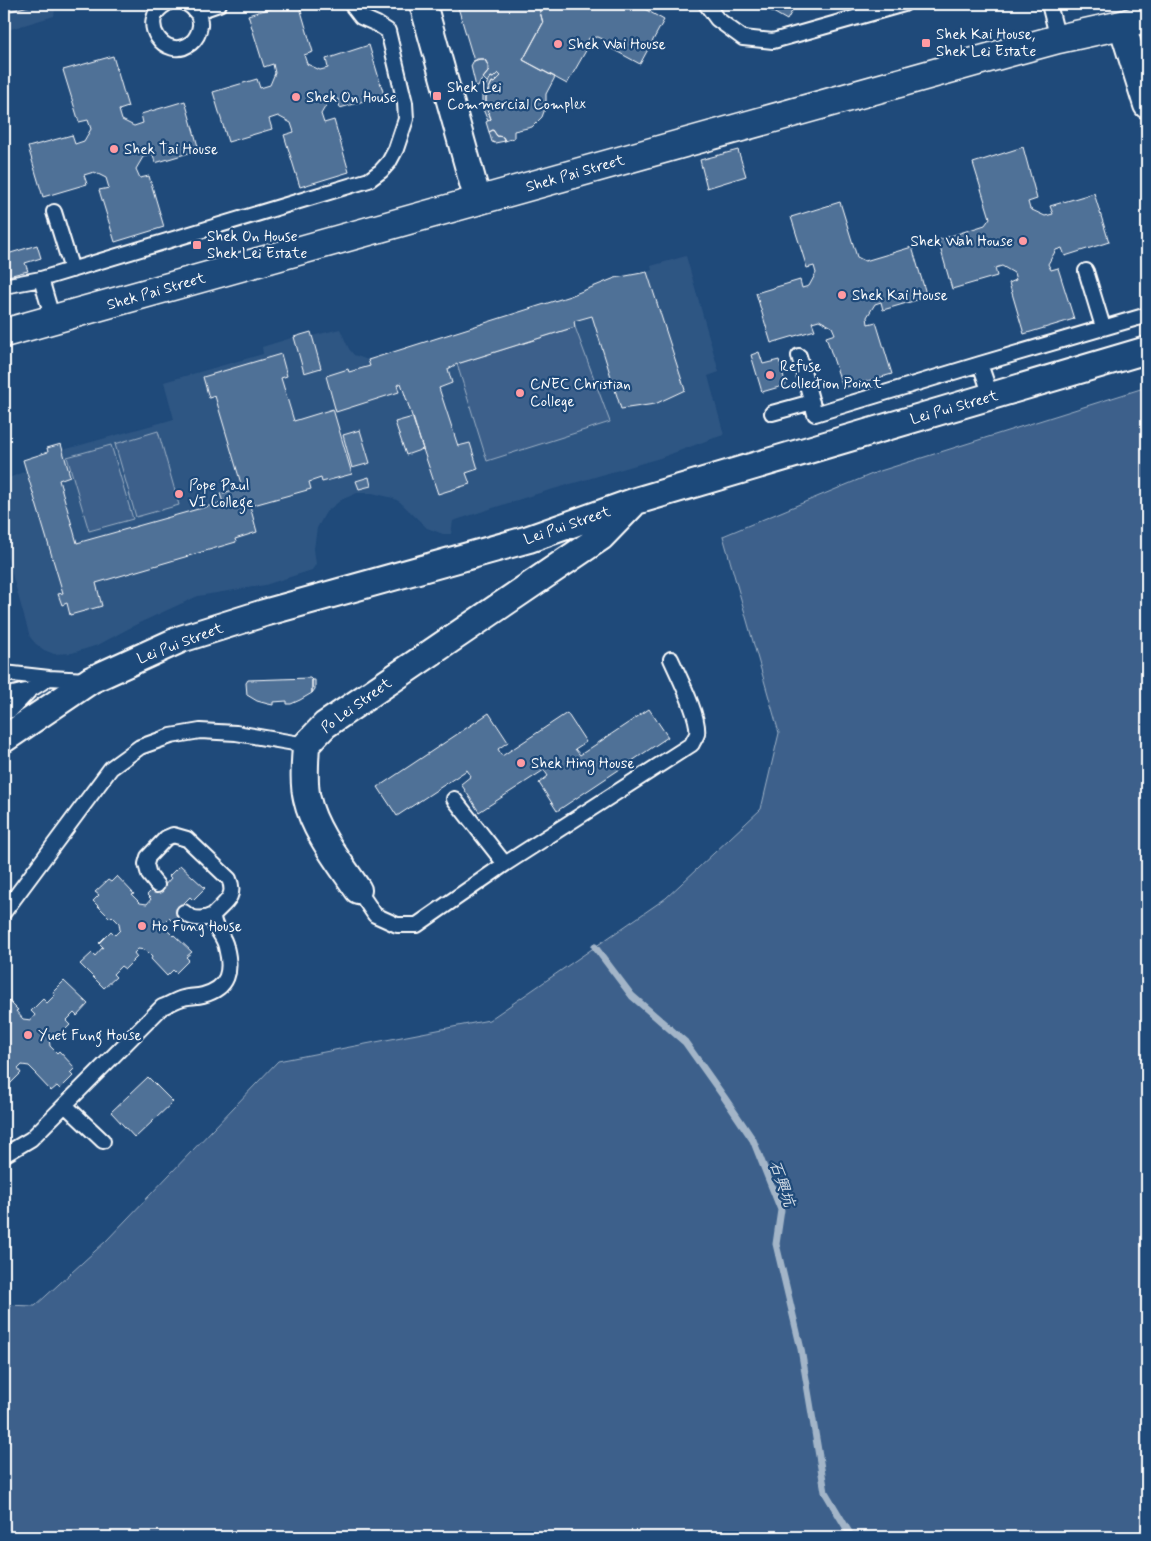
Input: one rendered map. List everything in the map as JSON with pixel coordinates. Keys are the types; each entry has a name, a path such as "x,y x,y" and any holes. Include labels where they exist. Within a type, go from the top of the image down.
{"street":[{"path":"423,4 478,201"},
{"path":"1135,21 1147,105"},
{"name":"Shek Pai Street","path":"4,333 1058,39 1135,21"},
{"name":"Lei Pui Street","path":"7,728 91,680 190,636 264,613 529,539 636,501 1147,350"},
{"name":"Po Lei Street","path":"358,890 317,828 307,800 305,776 306,745 325,725 600,537 636,501"},
{"path":"529,539 539,578"}],"lane":[{"path":"166,4 158,11 154,18 153,26 159,40 173,48 188,45 198,34 200,19 192,8 218,4"},
{"path":"4,286 41,279 72,270 369,180 381,171 389,162 401,135 406,119 405,103 388,31 361,17 351,4"},
{"path":"706,4 716,19 743,38 773,41 904,4"},
{"path":"1049,4 1058,39"},
{"path":"54,212 72,270"},
{"path":"1086,271 1103,327"},
{"path":"41,279 53,320"},
{"path":"798,356 815,414 1144,316"},
{"path":"980,364 991,396"},
{"path":"772,413 812,402"},
{"path":"358,890 376,915 397,925 417,925 504,864 692,744 697,734 696,724 690,703 671,659"},
{"path":"4,673 91,680"},
{"path":"7,728 11,710 30,690 49,678"},
{"path":"4,696 30,690"},
{"path":"4,912 111,768 140,747 171,736 200,731 236,733 306,745"},
{"path":"454,799 504,864"},
{"path":"156,885 149,875 146,864 148,857 166,838 174,835 187,839 229,879 232,886 229,899 213,915 203,919 196,919 184,912"},
{"path":"4,1155 31,1139 162,1007 181,998 203,995 218,990 226,981 229,970 228,956 224,940 213,924 213,915"},
{"path":"65,1105 103,1141"}],"shaded area":[{"path":"4,4 56,4 54,16 4,31"},
{"path":"686,256 719,372 708,376 724,435 660,458 533,495 453,521 451,534 443,534 427,528 400,502 393,498 372,493 357,493 341,500 326,512 317,528 314,549 316,564 312,570 265,585 198,596 139,623 98,645 72,653 54,654 44,650 30,637 4,546 4,480 26,471 23,460 48,452 47,448 61,444 63,450 174,419 164,382 263,354 262,347 311,332 312,336 340,329 349,349 354,355 368,360 570,296 615,278 647,272 652,270 651,266"},
{"path":"575,327 610,422 487,461 457,364"},
{"path":"1147,387 1147,1537 4,1537 4,1305 35,1306 106,1241 278,1061 489,1020 666,898 761,809 779,733 723,536 877,472"},
{"path":"158,431 179,505 136,517 115,444"},
{"path":"111,445 133,519 89,531 67,457"}],"building":[{"path":"4,4 35,4 4,13"},
{"name":"Shek On House","path":"285,4 299,4 313,52 304,55 307,64 320,70 328,68 326,59 369,45 384,95 340,108 338,99 328,102 321,114 324,123 334,120 349,172 300,187 284,135 294,132 291,123 278,116 269,119 272,129 228,142 213,92 257,79 260,88 270,85 275,73 273,64 264,67 248,15"},
{"path":"457,4 531,4 539,8 543,23 523,60 555,77 546,94 546,106 542,117 532,127 514,131 514,138 505,141 503,137 497,136 493,130 489,132 486,122 491,119 486,106 486,95 492,82 494,83 501,76 498,73 487,82 483,78 488,72 488,65 484,59 474,61"},
{"name":"Shek Wai House","path":"531,4 636,4 664,20 640,64 603,44 605,40 598,37 589,38 585,45 588,47 567,84 523,60 543,23 539,8"},
{"path":"759,4 796,4 787,20"},
{"name":"Shek Tai House","path":"113,56 128,107 119,110 122,120 134,126 143,123 141,114 185,101 199,150 155,163 153,154 143,157 136,169 140,178 149,176 164,227 115,242 99,190 109,188 106,178 94,172 84,175 87,184 43,197 28,147 72,135 75,144 84,141 91,129 88,120 79,122 63,70"},
{"path":"477,59 484,59 489,68 478,87 476,87 471,66"},
{"path":"498,73 501,76 494,83 492,82 486,95 486,106 491,119 488,121 482,107 482,92 491,77 493,78"},
{"path":"493,130 497,136 503,137 505,141 492,142 489,132"},
{"name":"Shek Wah House","path":"1023,147 1037,199 1028,202 1030,209 1045,216 1053,214 1050,206 1094,193 1109,242 1065,256 1062,248 1056,250 1048,264 1051,270 1058,268 1074,319 1024,334 1009,283 1016,280 1014,273 1002,266 995,268 997,276 952,289 938,240 985,225 990,218 973,163"},
{"path":"738,150 746,176 707,188 700,160"},
{"name":"Shek Kai House","path":"840,202 857,257 865,261 912,247 927,297 883,310 881,302 875,304 867,317 868,324 876,322 892,374 843,388 826,337 835,334 832,327 819,320 812,322 815,330 771,343 756,293 800,280 802,288 809,286 816,273 814,266 807,268 791,217"},
{"path":"37,245 41,258 25,263 28,271 4,277 4,255"},
{"path":"647,272 685,390 655,404 621,409 592,316 574,321 575,327 457,364 448,369 452,383 439,388 458,446 470,443 478,469 466,473 470,484 438,494 401,383 397,385 399,392 336,412 326,376 348,369 349,372 370,366 368,360 570,296 615,278"},
{"path":"311,332 321,368 304,373 294,337"},
{"name":"Refuse Collection Point","path":"759,352 763,364 779,360 786,385 762,392 751,355"},
{"path":"281,354 287,376 281,378 294,421 333,409 352,474 322,482 321,478 309,482 311,489 250,506 257,532 235,539 236,542 96,583 102,606 70,615 67,603 62,605 58,594 63,593 23,460 48,452 47,448 61,444 70,476 59,480 77,543 223,502 220,494 242,487 215,396 209,398 203,377"},
{"path":"413,417 423,449 406,455 395,422"},
{"path":"360,430 370,463 352,468 343,435"},
{"path":"369,477 371,486 359,489 356,481"},
{"path":"310,678 312,680 312,693 291,704 287,704 287,701 273,702 273,705 268,704 257,701 247,695 246,683 248,680"},
{"path":"312,680 315,680 315,689 312,693"},
{"name":"Shek Hing House","path":"649,709 668,737 557,811 539,783 548,776 544,770 479,812 461,784 471,776 467,770 397,816 378,787 489,713 508,742 498,749 502,756 567,713 586,742 575,749 580,755"},
{"name":"Ho Fung House","path":"180,865 205,888 193,900 190,897 182,905 186,909 173,922 169,918 165,922 165,928 192,952 186,957 189,960 176,973 173,970 167,976 145,950 138,949 134,953 137,957 125,969 121,966 113,974 116,977 104,988 80,964 92,953 95,956 103,947 99,943 111,931 115,935 120,930 119,923 112,916 110,918 93,901 99,895 95,892 108,880 111,882 117,876 140,903 147,904 151,899 147,895 159,883 163,887 171,878 169,876"},
{"name":"Yuet Fung House","path":"64,981 88,1004 77,1016 74,1013 66,1021 70,1025 58,1037 53,1033 49,1038 50,1046 57,1053 59,1051 75,1068 70,1073 73,1076 60,1089 57,1086 51,1091 29,1066 22,1065 18,1069 21,1073 9,1085 5,1081 4,1083 4,996 18,1010 16,1011 23,1019 31,1020 35,1015 31,1011 43,999 47,1003 55,995 53,992"},
{"path":"148,1077 173,1102 135,1138 111,1112"}],"waterway":[{"name":"石興坑","path":"595,947 632,996 685,1042 753,1140 781,1210 776,1244 801,1349 825,1492 850,1534"}],"place":[{"name":"Shek Kai House, Shek Lei Estate","path":"926,43"},
{"name":"Shek Wai House","path":"558,44"},
{"name":"Shek Lei Commercial Complex","path":"437,96"},
{"name":"Shek On House","path":"296,97"},
{"name":"Shek Tai House","path":"114,149"},
{"name":"Shek Wah House","path":"1023,241"},
{"name":"Shek On House Shek Lei Estate","path":"197,245"},
{"name":"Shek Kai House","path":"842,295"},
{"name":"Refuse Collection Point","path":"770,375"},
{"name":"CNEC Christian College","path":"520,393"},
{"name":"Pope Paul VI College","path":"179,494"},
{"name":"Shek Hing House","path":"521,763"},
{"name":"Ho Fung House","path":"142,926"},
{"name":"Yuet Fung House","path":"28,1035"}]}
